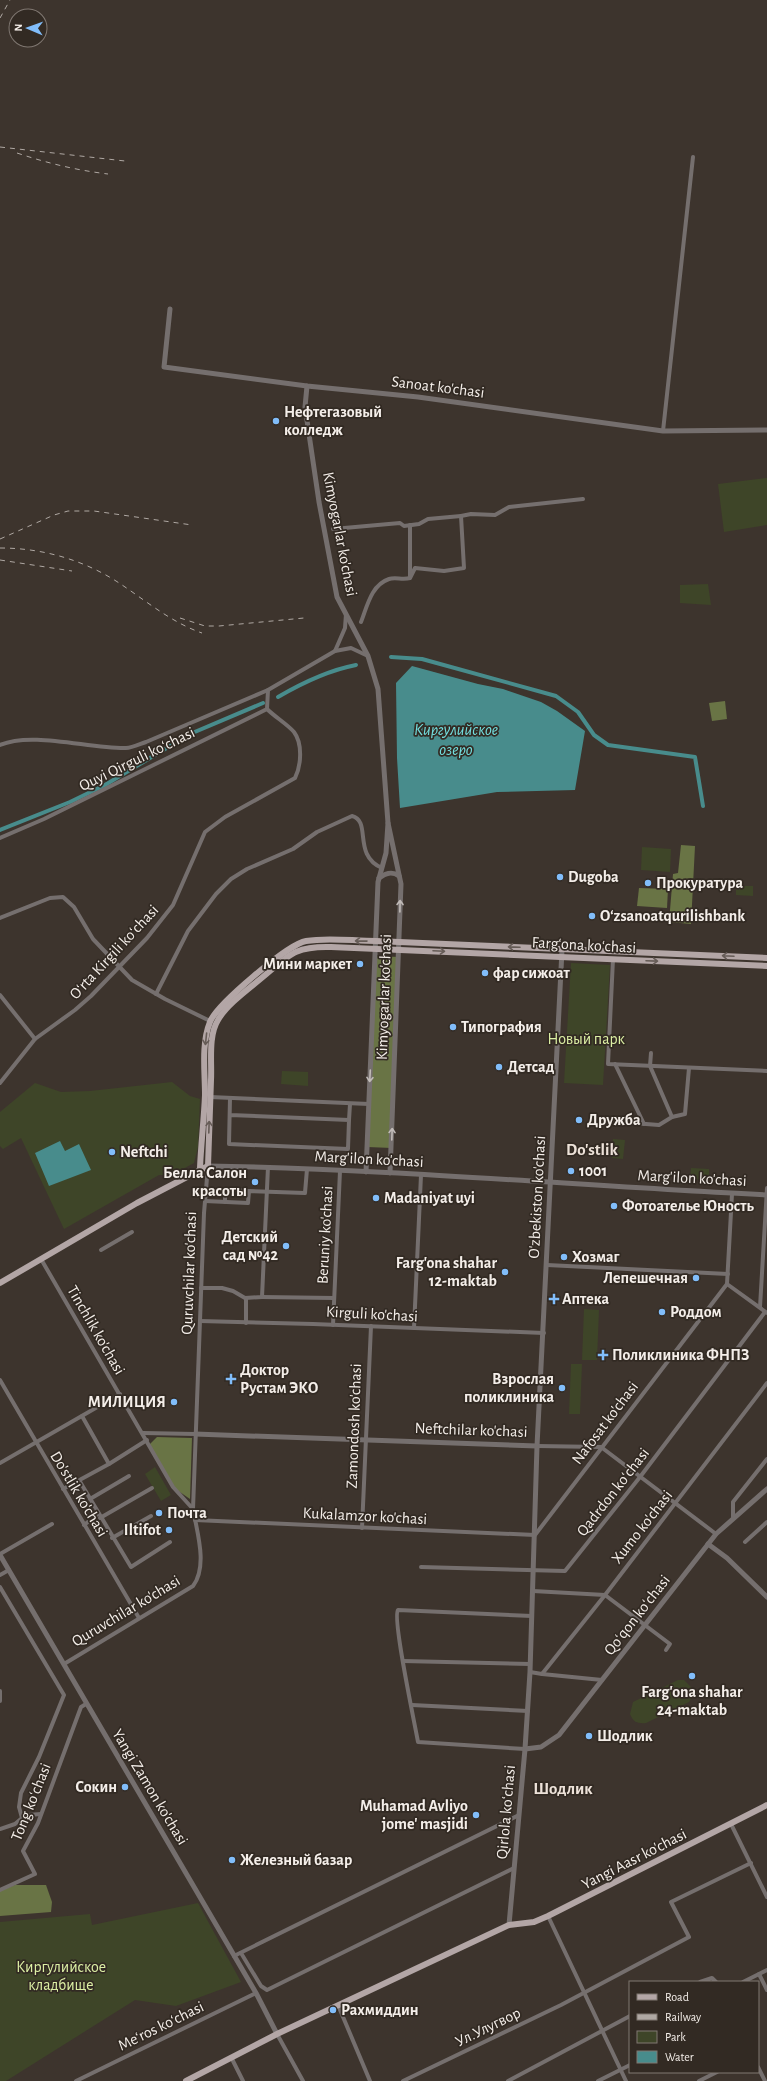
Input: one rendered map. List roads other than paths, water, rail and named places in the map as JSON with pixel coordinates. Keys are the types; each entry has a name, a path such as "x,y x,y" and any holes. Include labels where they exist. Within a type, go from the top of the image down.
{"main road":[{"path":"200,1168 206,1045 210,1021 213,1016 274,959 298,943 321,940 376,941 400,946"},
{"name":"Quruvchilar ko'chasi","path":"208,1166 212,1045 215,1024 218,1018 277,965 302,948 309,946 376,948 400,946"},
{"name":"Fargʻona koʻchasi","path":"400,946 562,950 767,958"},
{"name":"Fargʻona koʻchasi","path":"400,946 562,957 767,966"},
{"name":"Marg'ilon ko'chasi","path":"0,1283 200,1168 208,1166"},
{"name":"Yangi Aasr ko'chasi","path":"509,1925 534,1922 548,1916 767,1805"},
{"path":"186,2081 277,2034 509,1925"}],"street":[{"path":"663,431 693,157"},
{"name":"Sanoat ko'chasi","path":"170,309 164,367 308,386 418,397 663,431 767,430"},
{"name":"Kimyogarlar ko'chasi","path":"308,386 305,407 319,502 337,596 368,656 378,689 388,822 401,884 400,946 390,1173"},
{"path":"333,529 400,523 404,526 419,524 428,519 471,514 495,515 509,507 583,499"},
{"path":"361,622 375,587 389,579 403,580 410,578 415,568 444,571 464,568 461,516"},
{"path":"410,525 410,578"},
{"path":"335,652 345,628 346,614"},
{"path":"0,746 17,741 39,740 127,748 146,742 268,690 335,652 351,648 368,656"},
{"path":"267,709 268,690"},
{"name":"Quyi Qirguli koʻchasi","path":"0,838 44,819 267,709"},
{"name":"Oʻrta Kirgili koʻchasi","path":"0,1083 35,1038 75,1010 147,938 173,905 205,832 225,817 295,778 299,769 299,745 294,733 267,709"},
{"path":"156,994 188,931 216,894 231,879 247,868 294,849 317,832 352,816 358,819 361,825 366,856 373,864 382,868"},
{"name":"Kimyogarlar ko'chasi","path":"366,1172 379,878 386,853 388,822"},
{"path":"379,878 388,873 399,876"},
{"path":"0,918 50,898 63,897 74,907 92,939 132,980 156,994 210,1021"},
{"name":"O'zbekiston ko'chasi","path":"537,1446 544,1334 562,950"},
{"path":"613,959 608,1064 767,1072"},
{"path":"0,995 35,1038"},
{"path":"651,1053 650,1066 672,1117"},
{"path":"615,1064 644,1124"},
{"path":"607,1121 659,1125 672,1117 685,1114 689,1068"},
{"path":"210,1097 369,1104"},
{"path":"230,1098 229,1144 348,1149 350,1104"},
{"path":"230,1115 349,1120"},
{"name":"Marg'ilon ko'chasi","path":"208,1166 268,1167 390,1173 767,1195"},
{"name":"Quruvchilar ko'chasi","path":"64,1664 193,1586 196,1581 200,1561 193,1509 195,1434 205,1201 208,1166"},
{"path":"262,1297 268,1167"},
{"path":"225,1202 225,1190 305,1193 307,1169"},
{"name":"Beruniy ko'chasi","path":"333,1325 340,1171"},
{"path":"414,1328 421,1175"},
{"path":"760,1307 767,1188"},
{"path":"205,1201 248,1203 249,1191"},
{"path":"732,1194 728,1284 766,1312"},
{"path":"101,1250 132,1232"},
{"name":"Tinchlik ko'chasi","path":"41,1259 173,1487 193,1509"},
{"path":"547,1265 728,1274"},
{"name":"Nafosat ko'chasi","path":"535,1535 601,1447 728,1284"},
{"path":"201,1288 222,1288 246,1298 334,1298"},
{"path":"246,1298 246,1323"},
{"name":"Qadrdon koʻchasi","path":"421,1568 565,1571 640,1477 766,1312"},
{"name":"Kirguli ko'chasi","path":"200,1321 371,1326 544,1334"},
{"name":"Zamondosh ko'chasi","path":"362,1528 371,1326"},
{"name":"Do'stlik ko'chasi","path":"0,1380 35,1443 139,1618"},
{"name":"Xumo ko'chasi","path":"542,1674 605,1595 767,1383"},
{"path":"0,1463 120,1394"},
{"path":"82,1416 109,1464"},
{"path":"143,1433 195,1434"},
{"name":"Neftchilar ko'chasi","path":"195,1434 601,1447"},
{"path":"62,1489 109,1464 147,1440"},
{"name":"Qirlola koʻchasi","path":"509,1925 528,1711 537,1446"},
{"path":"601,1447 716,1534"},
{"path":"733,1518 733,1502 767,1458"},
{"path":"90,1499 129,1476"},
{"path":"79,1480 112,1538 131,1567 170,1542"},
{"path":"84,1525 152,1488"},
{"name":"Qoʻqon koʻchasi","path":"525,1749 541,1747 559,1735 716,1534 766,1490"},
{"path":"112,1538 151,1516"},
{"name":"Kukalamzor ko'chasi","path":"195,1520 535,1535"},
{"path":"745,1542 767,1522"},
{"path":"0,1555 52,1524"},
{"path":"708,1544 727,1558 767,1597"},
{"name":"Yangi Zamon ko'chasi","path":"0,1555 86,1704 202,1899 256,1993 277,2034"},
{"path":"0,1575 8,1570"},
{"path":"0,1587 64,1694 39,1757 21,1792 19,1807 22,1818"},
{"path":"533,1591 605,1595 670,1644 666,1650"},
{"path":"525,1749 418,1742 398,1636 396,1614 398,1610 532,1616"},
{"path":"403,1661 530,1664"},
{"path":"530,1672 603,1680"},
{"path":"0,1691 0,1701"},
{"name":"Tong koʻchasi","path":"0,1890 35,1874 24,1851 41,1814 81,1707 86,1704"},
{"path":"412,1705 528,1711"},
{"path":"0,1829 16,1824 28,1815 41,1814"},
{"path":"234,1956 519,1815"},
{"path":"731,1824 767,1897"},
{"name":"Ул.Улугвор","path":"403,2081 583,1992 689,1937 671,1902 751,1863"},
{"path":"241,1953 261,1986 267,1990 514,1868"},
{"path":"548,1916 626,2081"},
{"path":"745,1981 767,1970"},
{"path":"760,1974 767,1990"},
{"path":"703,1981 712,1978 715,1981"},
{"name":"Meʻros koʻchasi","path":"76,2081 256,1993"},
{"path":"338,2006 370,2081"},
{"path":"508,2081 564,2053 602,2030 629,2016"},
{"path":"277,2034 303,2081"},
{"path":"231,2057 243,2081"},
{"path":"598,2081 629,2065"},
{"path":"759,2069 765,2081"},
{"path":"699,2081 715,2073"}],"water":[{"name":"Киргулийское озеро","path":"412,666 478,684 503,689 541,702 557,711 585,731 575,790 497,792 400,808 397,758 396,683"},
{"path":"60,1141 65,1151 79,1144 91,1170 49,1186 35,1153"}],"waterway":[{"path":"391,657 422,659 556,696 578,712 594,735 608,745 695,757 703,806"},
{"path":"278,697 316,678 336,670 356,665"},
{"path":"0,830 70,802 105,785 190,734 263,703"}],"railway":[{"path":"0,18 10,0"},
{"path":"0,147 125,161"},
{"path":"17,153 61,166 108,174"},
{"path":"0,539 54,515 68,511 94,511 192,525"},
{"path":"0,548 30,550 60,556 75,561 103,573 179,623 202,633"},
{"path":"0,560 72,571"},
{"path":"180,618 205,626 304,618"}],"place":[{"name":"Нефтегазовый колледж","path":"276,421"},
{"name":"Dugoba","path":"560,877"},
{"name":"Прокуратура","path":"648,883"},
{"name":"Oʻzsanoatqurilishbank","path":"592,916"},
{"name":"Мини маркет","path":"360,964"},
{"name":"фар сижоат","path":"485,973"},
{"name":"Типография","path":"453,1027"},
{"name":"Детсад","path":"499,1067"},
{"name":"Дружба","path":"579,1120"},
{"name":"Neftchi","path":"112,1152"},
{"name":"1001","path":"571,1171"},
{"name":"Белла Салон красоты","path":"255,1182"},
{"name":"Madaniyat uyi","path":"376,1198"},
{"name":"Фотоателье Юность","path":"614,1206"},
{"name":"Детский сад №42","path":"286,1246"},
{"name":"Хозмаг","path":"564,1257"},
{"name":"Farg'ona shahar 12-maktab","path":"505,1272"},
{"name":"Лепешечная","path":"696,1278"},
{"name":"Аптека","path":"554,1299"},
{"name":"Роддом","path":"662,1312"},
{"name":"Поликлиника ФНПЗ","path":"603,1355"},
{"name":"Доктор Рустам ЭКО","path":"231,1379"},
{"name":"Взрослая поликлиника","path":"562,1388"},
{"name":"МИЛИЦИЯ","path":"174,1402"},
{"name":"Почта","path":"159,1513"},
{"name":"Iltifot","path":"169,1530"},
{"name":"Farg'ona shahar 24-maktab","path":"692,1676"},
{"name":"Шодлик","path":"589,1736"},
{"name":"Сокин","path":"125,1787"},
{"name":"Muhamad Avliyo jome' masjidi","path":"476,1815"},
{"name":"Железный базар","path":"232,1860"},
{"name":"Рахмиддин","path":"333,2010"}],"district":[{"name":"Do'stlik","path":"592,1149"},
{"name":"Шодлик","path":"563,1788"}],"park label":[{"name":"Новый парк","path":"586,1039"},
{"name":"Киргулийское кладбище","path":"61,1976"}]}
